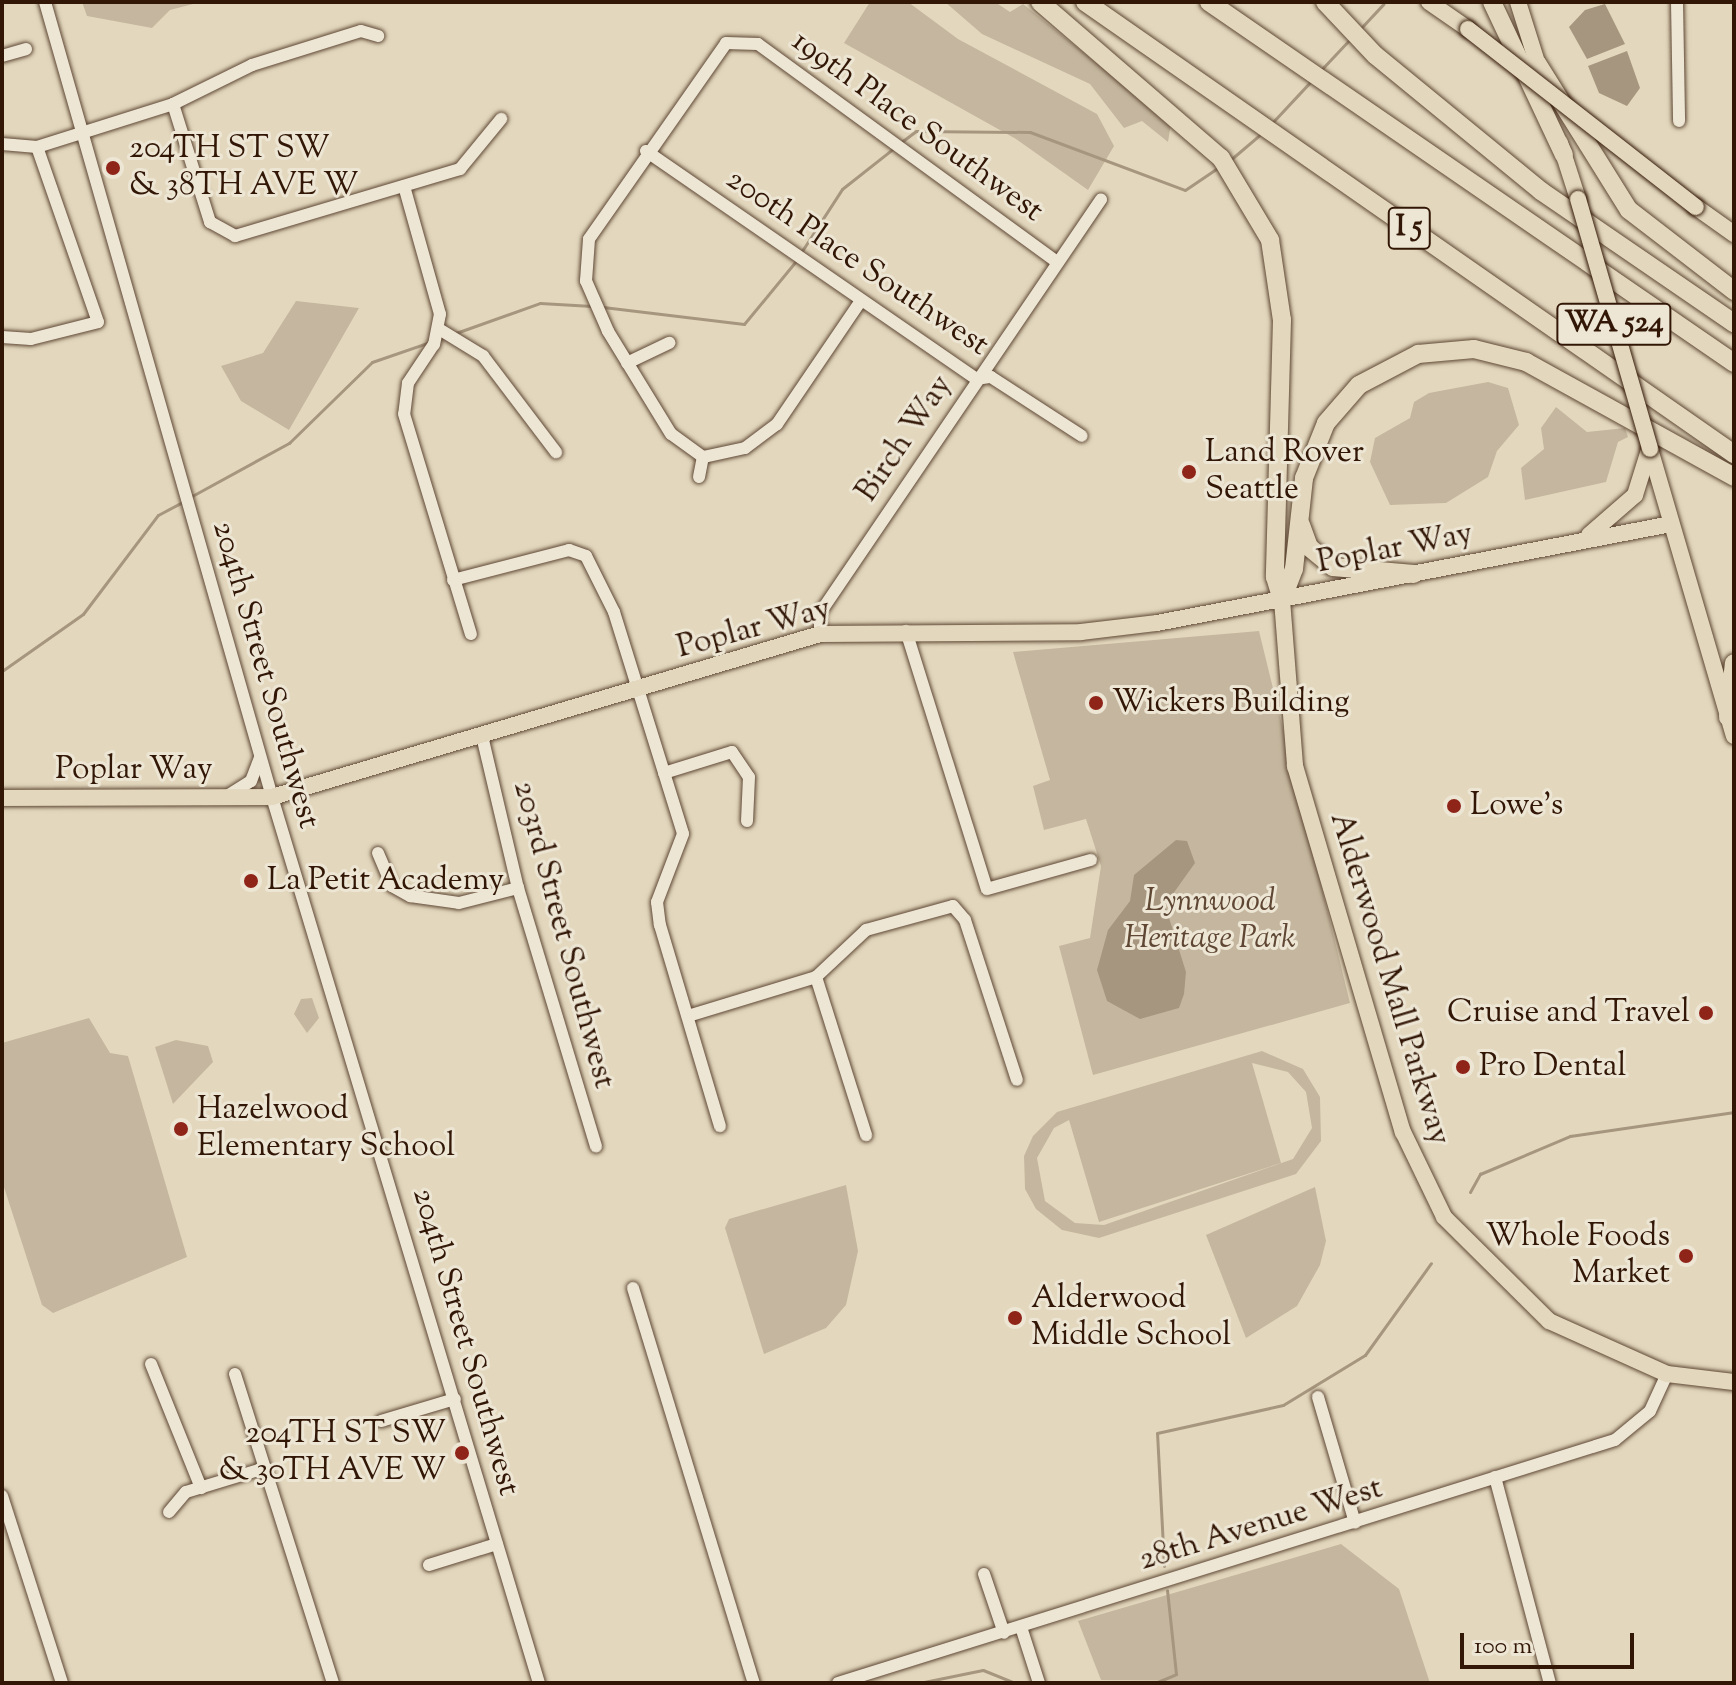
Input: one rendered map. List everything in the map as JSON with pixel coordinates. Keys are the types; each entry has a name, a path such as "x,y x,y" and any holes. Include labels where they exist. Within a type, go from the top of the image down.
{"highway":[{"path":"1040,2 1221,158 1270,240 1282,320 1275,577 1282,600"},
{"name":"I 5","path":"1085,2 1734,454"},
{"name":"I 5","path":"1209,2 1734,363"},
{"path":"1325,2 1375,55 1541,191 1734,323"},
{"path":"1492,2 1564,155"},
{"path":"1537,63 1629,210 1734,291"},
{"path":"1282,600 1314,448 1341,403 1398,361 1457,348 1526,362 1734,477"},
{"path":"1300,518 1309,547 1333,567 1414,574"},
{"path":"1728,717 1734,663"}],"main road":[{"path":"1429,2 1734,234"},
{"name":"WA 524","path":"1518,2 1734,736"},
{"path":"1574,542 1618,517 1635,495 1650,449"},
{"name":"Poplar Way","path":"2,798 272,797 820,634 1081,632 1282,600 1671,524"},
{"name":"Alderwood Mall Parkway","path":"1282,600 1295,766 1381,1065 1420,1173 1444,1217 1521,1299 1592,1345 1667,1374 1734,1382"}],"street":[{"name":"204th Street Southwest","path":"45,2 272,797 539,1683"},
{"path":"1677,2 1679,121"},
{"path":"2,144 37,147 81,129 173,104 252,65 361,31 378,36"},
{"name":"199th Place Southwest","path":"646,151 698,76 726,43 744,39 1056,261"},
{"path":"2,56 26,49"},
{"path":"173,104 205,210 223,235 404,186 470,164 501,119"},
{"path":"2,337 31,339 98,322 37,147"},
{"path":"646,151 600,217 585,265 592,300 627,363 671,434 703,457 745,448 777,424 860,302"},
{"name":"200th Place Southwest","path":"646,151 860,302 976,379 991,377 1082,436"},
{"path":"404,186 437,295 439,329 408,383 404,414 471,634"},
{"name":"Birch Way","path":"820,634 820,613 1056,261 1101,200"},
{"path":"439,329 483,356 556,452"},
{"path":"627,363 669,343"},
{"path":"699,477 703,457"},
{"path":"453,580 550,550 586,556 639,689 683,834 657,902 720,1126"},
{"path":"906,631 987,889 1091,860"},
{"name":"203rd Street Southwest","path":"482,736 518,888 596,1147"},
{"path":"664,773 732,752 749,777 747,821"},
{"path":"224,798 251,781 260,755"},
{"path":"378,853 392,886 410,896 459,903 518,888"},
{"path":"688,1016 816,977 866,930 953,906 965,920 1017,1080"},
{"path":"816,977 866,1135"},
{"path":"633,1288 754,1683"},
{"path":"151,1364 171,1398 201,1488"},
{"path":"235,1374 333,1683"},
{"name":"28th Avenue West","path":"838,1683 1615,1440 1650,1411 1667,1374"},
{"path":"1318,1397 1355,1523"},
{"path":"381,1421 455,1399"},
{"path":"169,1512 186,1492 265,1468"},
{"path":"1495,1477 1550,1683"},
{"path":"2,1496 62,1683"},
{"path":"429,1565 497,1544"},
{"path":"984,1574 1004,1633"},
{"path":"1021,1627 1039,1683"}],"green space":[{"path":"82,2 201,2 170,10 152,28 87,16"},
{"path":"870,2 908,2 958,39 1097,114 1114,146 1088,190 1016,139 844,43"},
{"path":"945,2 995,2 1010,12 1023,4 1171,123 1168,142 1142,121 1124,128 1090,84 982,34"},
{"path":"296,301 359,308 289,430 241,401 221,366 263,353"},
{"path":"1488,382 1508,388 1519,425 1497,451 1488,477 1446,503 1390,505 1370,462 1375,438 1410,418 1414,402 1429,393"},
{"path":"1556,407 1587,432 1625,428 1628,437 1618,442 1606,482 1525,500 1521,468 1544,449 1541,428"},
{"name":"Lynnwood Heritage Park","path":"1259,631 1350,1003 1093,1075 1059,946 1090,938 1101,866 1086,819 1044,830 1033,786 1050,780 1013,652"},
{"path":"312,998 319,1018 307,1033 294,1014 301,999"},
{"path":"89,1018 110,1053 128,1056 187,1257 53,1313 42,1305 2,1181 2,1043"},
{"path":"176,1040 208,1046 213,1062 173,1104 155,1047"},
{"path":"1262,1051 1303,1069 1320,1097 1321,1141 1296,1174 1099,1238 1062,1230 1036,1209 1025,1189 1024,1156 1033,1136 1057,1112","holes":["1252,1063 1288,1072 1306,1092 1312,1128 1293,1159 1104,1225 1075,1223 1045,1201 1037,1158 1054,1128 1069,1120 1099,1222 1281,1163"]},
{"path":"846,1185 858,1251 846,1305 826,1328 764,1354 725,1228 729,1219"},
{"path":"1315,1187 1326,1241 1320,1265 1297,1306 1246,1338 1206,1235"},
{"path":"1341,1544 1399,1589 1430,1683 1101,1680 1078,1621"}],"shaded area":[{"path":"1605,4 1625,44 1587,59 1569,27 1585,10"},
{"path":"1627,51 1640,88 1627,106 1599,93 1588,66"},
{"path":"1176,840 1187,841 1195,863 1165,905 1186,972 1184,994 1179,1008 1140,1019 1107,1001 1097,970 1108,930 1130,901 1134,875"}],"waterway":[{"path":"1361,28 1383,4"},
{"path":"1320,71 1350,39"},
{"path":"1271,124 1312,80"},
{"path":"900,143 916,131 1030,132 1185,190 1219,167"},
{"path":"1229,161 1263,132"},
{"path":"800,254 842,189 894,148"},
{"path":"603,307 744,324 796,261"},
{"path":"453,334 540,303 592,306"},
{"path":"192,496 289,443 372,362 430,342"},
{"path":"2,671 83,614 158,515 182,502"},
{"path":"1470,1192 1480,1174 1570,1136 1734,1112"},
{"path":"1164,1566 1157,1433 1283,1405 1365,1355 1431,1263"},
{"path":"1155,1683 1176,1674 1167,1590"},
{"path":"919,1683 983,1670 1016,1683"}],"place":[{"name":"204TH ST SW & 38TH AVE W","path":"113,168"},
{"name":"Land Rover Seattle","path":"1189,472"},
{"name":"Wickers Building","path":"1096,703"},
{"name":"Lowe's","path":"1454,806"},
{"name":"La Petit Academy","path":"251,881"},
{"name":"Cruise and Travel","path":"1706,1013"},
{"name":"Pro Dental","path":"1463,1067"},
{"name":"Hazelwood Elementary School","path":"181,1129"},
{"name":"Whole Foods Market","path":"1686,1256"},
{"name":"Alderwood Middle School","path":"1015,1318"},
{"name":"204TH ST SW & 30TH AVE W","path":"462,1453"}]}
